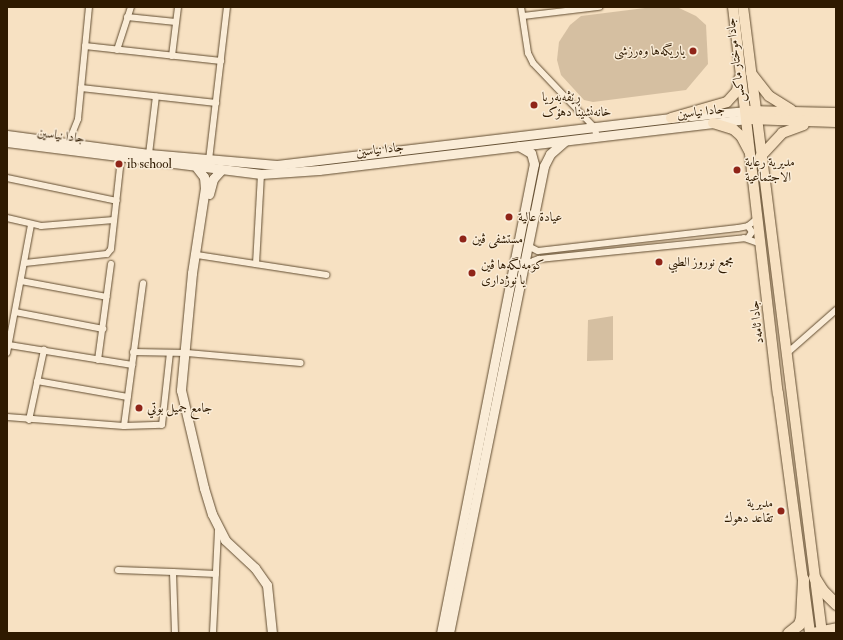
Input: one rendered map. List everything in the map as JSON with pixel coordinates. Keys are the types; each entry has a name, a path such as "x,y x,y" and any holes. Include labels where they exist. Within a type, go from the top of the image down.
{"highway":[{"path":"814,577 836,604"},
{"path":"788,633 799,624 803,579"},
{"path":"817,632 836,628"}],"main road":[{"path":"733,7 745,72 769,96 784,108 796,112"},
{"name":"جادا موختار ماكس","path":"743,7 745,72 751,115"},
{"path":"671,118 728,102 736,91 745,72"},
{"path":"751,115 796,112 836,113"},
{"path":"751,115 814,122 836,122"},
{"name":"جادا ئامەد","path":"751,115 786,354 814,577 817,632"},
{"path":"713,123 732,129 741,136 756,156 782,133 814,122"},
{"name":"جادا ئامەد","path":"756,156 758,218 803,579 817,632"}],"street":[{"path":"68,144 78,119 89,7"},
{"path":"117,50 130,7"},
{"path":"172,56 178,7"},
{"path":"209,160 227,7"},
{"path":"521,7 528,53 533,63 594,127 598,136"},
{"path":"523,16 599,7"},
{"path":"127,17 176,22"},
{"path":"86,46 221,61"},
{"path":"81,88 216,103"},
{"path":"142,156 156,96"},
{"name":"جادا نیاسین","path":"7,142 121,158 142,156 277,165 671,118 751,115"},
{"name":"جادا نیاسین","path":"7,135 142,156 197,168 261,174 320,170 713,123 751,115"},
{"path":"442,633 459,538 489,391 514,294 524,264 546,161 556,147 570,139"},
{"path":"449,633 499,393 533,160 525,148 518,146"},
{"path":"533,160 542,156 546,161"},
{"path":"25,263 107,254 111,250 121,158"},
{"path":"197,168 209,180"},
{"path":"221,170 209,180 197,255 181,390 204,488 218,527 228,543 255,568 267,585 272,633"},
{"path":"256,264 261,174"},
{"path":"7,178 117,201"},
{"path":"209,180 185,353 184,387 207,485 228,537 259,565 270,582 276,633"},
{"path":"528,246 538,251 748,226 758,218"},
{"path":"8,219 31,225 71,225 114,220"},
{"path":"7,353 9,345 9,326 15,312 31,225"},
{"path":"748,226 752,232 748,238"},
{"path":"524,264 539,259 748,238 761,244"},
{"path":"538,251 539,259"},
{"path":"197,255 326,275"},
{"path":"98,360 111,264"},
{"path":"21,281 107,297"},
{"path":"124,426 143,283"},
{"path":"786,354 836,310"},
{"path":"15,312 103,329"},
{"path":"9,345 132,366"},
{"path":"29,420 44,350"},
{"path":"133,352 185,353 300,363"},
{"path":"7,417 29,420 124,426 162,425 170,353"},
{"path":"37,381 128,397"},
{"path":"489,391 499,393"},
{"path":"479,441 489,443"},
{"path":"213,633 218,527"},
{"path":"459,538 469,542"},
{"path":"118,570 216,574"},
{"path":"173,572 175,633"}],"shaded area":[{"path":"653,7 677,7 696,16 706,25 708,64 686,90 593,102 584,100 561,75 557,60 559,42 570,25 581,16"},
{"path":"613,316 613,360 587,361 588,320"}],"place":[{"name":"ياريگەها وەرزشی","path":"693,51"},
{"name":"ڕێڤه‌به‌ریا خانەنشينا دهۆک","path":"534,105"},
{"name":"ib school","path":"119,164"},
{"name":"مديرية رعاية الاجتماعية","path":"737,170"},
{"name":"عيادة عالية","path":"509,217"},
{"name":"مستشفى ڤين","path":"463,239"},
{"name":"مجمع نوروز الطبي","path":"659,262"},
{"name":"کومەلگەها ڤین یا نوژداری","path":"472,273"},
{"name":"جامع جميل بوتي","path":"139,408"},
{"name":"مديرية تقاعد دهوك","path":"781,511"}]}
